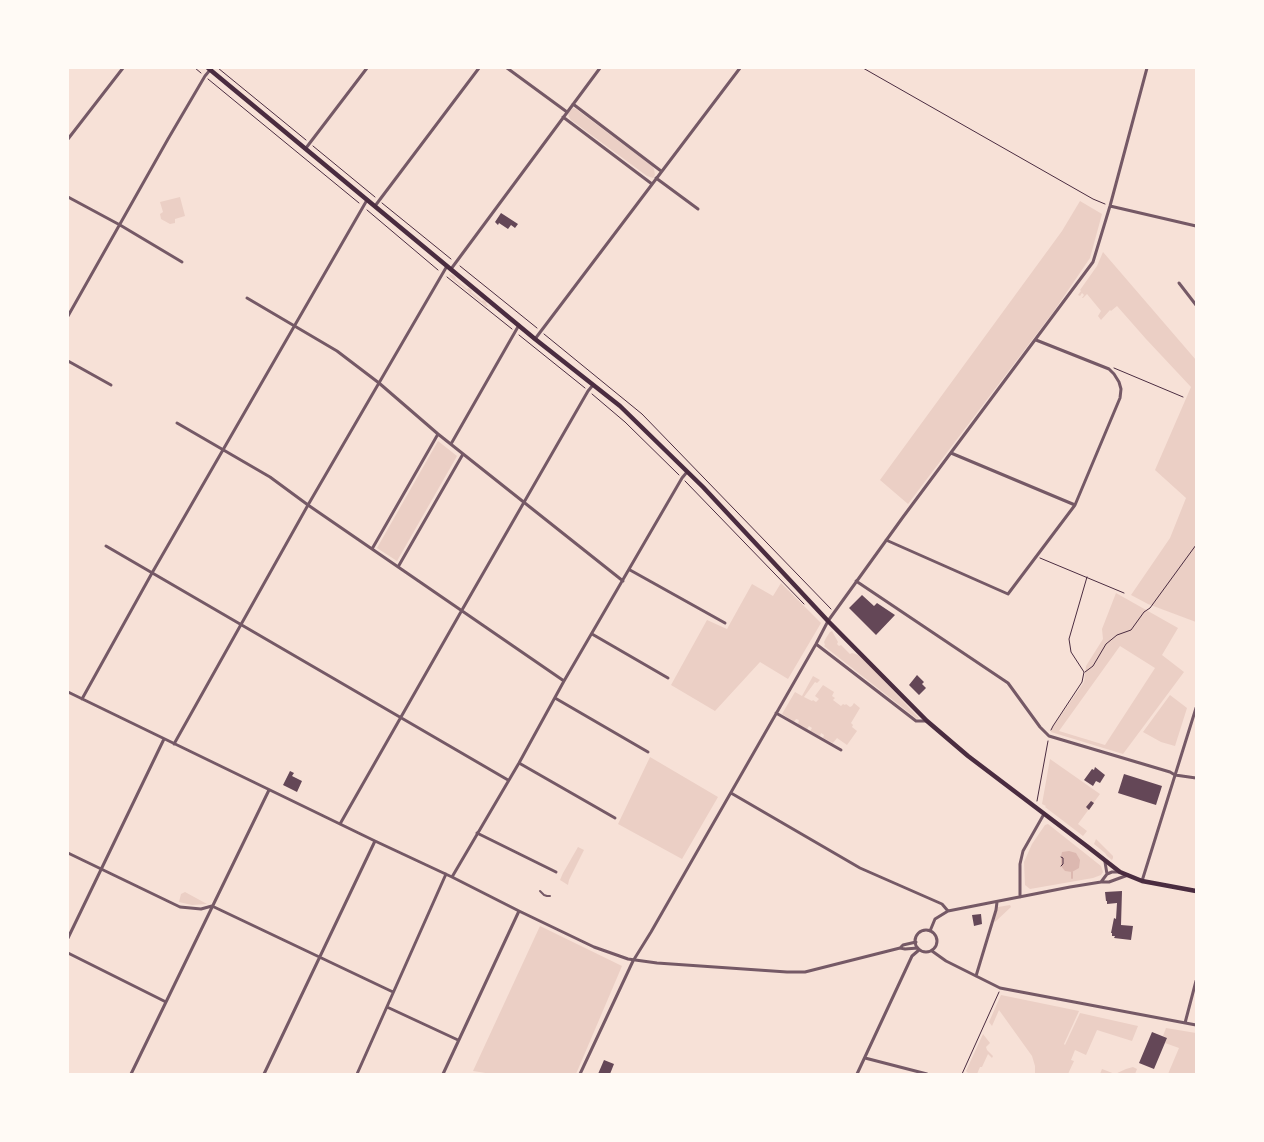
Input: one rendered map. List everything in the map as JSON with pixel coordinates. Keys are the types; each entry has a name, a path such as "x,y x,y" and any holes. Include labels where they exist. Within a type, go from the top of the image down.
{"main road":[{"path":"209,69 535,339 620,406 687,472 828,621 927,721 968,756 1120,872 1142,881 1196,891"}],"street":[{"path":"68,139 123,68"},
{"path":"306,148 367,68"},
{"path":"375,206 479,68"},
{"path":"507,68 567,112"},
{"path":"174,744 308,505 379,383 449,268 600,68"},
{"path":"535,339 740,68"},
{"path":"580,1074 633,961 828,621 886,540 1093,262 1110,206 1146,68"},
{"path":"68,316 209,69"},
{"path":"573,104 661,171"},
{"path":"563,117 652,184"},
{"path":"656,178 698,209"},
{"path":"68,202 69,198 120,225 182,262"},
{"path":"82,699 152,573 367,200"},
{"path":"1110,206 1196,226"},
{"path":"1179,283 1196,305"},
{"path":"247,298 337,351 379,383 438,434 623,581"},
{"path":"451,444 519,325"},
{"path":"886,540 1008,594 1075,505 1120,398 1121,389 1114,374 1109,370 1036,340"},
{"path":"68,361 111,385"},
{"path":"340,824 593,385"},
{"path":"177,423 270,477 308,505 564,680"},
{"path":"372,549 438,434"},
{"path":"951,453 1075,505"},
{"path":"398,567 463,454"},
{"path":"452,876 508,780 519,764 564,680 630,570 682,478 687,472"},
{"path":"106,546 508,780"},
{"path":"630,570 726,624"},
{"path":"856,581 1008,683 1040,727 1049,736 1170,772 1175,775 1196,778"},
{"path":"592,634 668,678"},
{"path":"816,644 916,721 927,721"},
{"path":"68,692 375,841 452,876 519,911 594,947 633,961 805,972 900,948 903,945 916,942"},
{"path":"555,698 648,752"},
{"path":"1142,881 1196,708"},
{"path":"776,713 840,750"},
{"path":"68,938 164,739"},
{"path":"519,764 615,818"},
{"path":"132,1074 269,790"},
{"path":"730,793 860,868 942,904 948,911"},
{"path":"1020,897 1020,864 1023,851 1044,814"},
{"path":"477,833 556,872"},
{"path":"264,1074 375,841"},
{"path":"68,853 180,907 201,909 212,906 393,992"},
{"path":"1105,860 1107,874"},
{"path":"1101,882 1107,874 1112,872 1120,872"},
{"path":"357,1074 446,874"},
{"path":"930,931 936,919 948,911 1101,882 1109,882 1128,875"},
{"path":"540,891 544,895 550,896"},
{"path":"976,976 996,910 997,902"},
{"path":"443,1074 519,911"},
{"path":"900,948 919,949 926,952 932,951 937,943 936,936 930,931 923,931 918,934 916,942 919,949"},
{"path":"857,1074 912,956 919,949"},
{"path":"932,951 946,961 1000,988 1196,1025"},
{"path":"68,953 166,1002"},
{"path":"1185,1023 1196,981"},
{"path":"387,1007 458,1040"},
{"path":"865,1058 927,1074"}],"path":[{"path":"195,68 202,74"},
{"path":"218,68 308,142"},
{"path":"864,68 1093,199 1110,206"},
{"path":"208,79 360,204"},
{"path":"312,146 376,199"},
{"path":"381,202 454,261"},
{"path":"366,209 441,272"},
{"path":"458,265 540,330"},
{"path":"446,275 515,331"},
{"path":"518,334 585,388"},
{"path":"1114,368 1132,374 1133,376 1183,397"},
{"path":"591,394 625,422 679,475"},
{"path":"685,481 804,604"},
{"path":"1084,672 1094,666 1106,644 1117,635 1131,630 1144,612 1150,608 1196,545"},
{"path":"1040,558 1124,593"},
{"path":"1051,730 1082,682 1084,672 1071,652 1069,639 1088,577"},
{"path":"1034,806 1038,799 1049,738"},
{"path":"1060,857 1063,858 1064,864 1061,866"},
{"path":"962,1074 998,992"}],"shaded area":[{"path":"573,108 652,166 655,175 653,178 647,176 571,120 568,113"},
{"path":"180,197 185,216 175,219 175,223 170,224 161,219 160,214 163,212 160,202"},
{"path":"1080,201 1102,214 1090,258 1054,311 908,504 880,480 1062,231"},
{"path":"1103,252 1196,360 1196,622 1148,604 1131,595 1170,538 1186,498 1155,470 1191,387 1117,306 1111,311 1110,310 1101,320 1098,316 1101,311 1087,294 1083,298 1084,295 1082,293 1080,296 1078,295 1097,266"},
{"path":"449,274 453,275 456,278 455,279 467,289 469,288 472,291 471,292 482,301 487,302 486,304 488,306 487,307 450,277"},
{"path":"438,441 457,456 397,561 377,548"},
{"path":"781,583 821,623 788,679 760,662 715,711 671,685 707,620 727,629 752,584 773,596"},
{"path":"1116,593 1178,628 1162,655 1184,672 1123,754 1051,732 1052,728 1084,682 1086,666 1103,639 1102,629","holes":["1120,646 1155,668 1105,745 1059,731"]},
{"path":"832,631 839,646 841,645 850,654 852,653 858,655 866,662 919,718 917,719 824,646 826,638"},
{"path":"813,676 820,680 817,683 815,682 804,697 816,702 819,699 815,696 823,685 834,692 832,696 835,698 833,700 841,706 846,704 850,707 854,703 860,708 851,723 853,725 852,727 857,731 847,745 837,738 833,743 823,738 824,735 821,733 820,736 810,731 812,728 809,726 807,729 798,724 799,720 796,719 794,722 782,714 795,692 802,696"},
{"path":"1170,695 1187,708 1175,746 1161,742 1143,732"},
{"path":"650,757 718,797 682,859 618,824"},
{"path":"1050,759 1100,794 1078,824 1087,831 1083,836 1042,804"},
{"path":"1048,824 1101,866 1103,872 1101,875 1093,878 1030,889 1025,885 1024,862 1032,844 1045,825"},
{"path":"1096,839 1113,856 1112,860 1094,844"},
{"path":"578,847 584,850 568,885 560,880"},
{"path":"1069,851 1076,853 1080,860 1079,868 1072,872 1065,871 1061,866 1062,852"},
{"path":"185,892 207,904 192,905 179,902 181,894"},
{"path":"1010,905 1011,907 995,922 998,907"},
{"path":"540,926 622,966 576,1074 492,1074 473,1071"},
{"path":"1001,995 1079,1011 1064,1044 1065,1045 1080,1013 1138,1026 1132,1041 1097,1030 1086,1055 1075,1050 1071,1060 1074,1061 1068,1074 1035,1074 1035,1066 1032,1056 999,1010 992,1026 989,1022"},
{"path":"1166,1028 1196,1033 1196,1074 1168,1074 1179,1048 1165,1043 1167,1038 1163,1036"},
{"path":"983,1034 990,1043 986,1047 987,1050 993,1056 992,1058 988,1054 977,1074 969,1074 966,1071"},
{"path":"1133,1067 1137,1069 1135,1074 1115,1074"},
{"path":"1102,1069 1115,1074 1100,1074"}],"building":[{"path":"501,213 518,224 515,228 511,225 508,229 499,223 498,225 495,222"},
{"path":"862,595 874,606 877,603 895,615 876,635 849,608"},
{"path":"917,675 924,682 922,684 926,688 919,695 909,685"},
{"path":"1095,767 1105,775 1100,783 1096,781 1093,786 1084,780"},
{"path":"290,771 294,773 292,776 302,781 297,792 283,785"},
{"path":"1124,774 1162,786 1156,805 1118,793"},
{"path":"1091,801 1094,803 1089,810 1086,807"},
{"path":"1122,891 1121,925 1133,926 1131,940 1114,938 1115,936 1112,936 1111,933 1114,918 1116,919 1117,903 1107,904 1105,892"},
{"path":"981,914 982,924 974,926 972,915"},
{"path":"1152,1032 1167,1038 1154,1069 1139,1063"},
{"path":"604,1060 614,1064 610,1074 598,1074"}],"waterway":[{"path":"1072,872 1072,878"}]}
